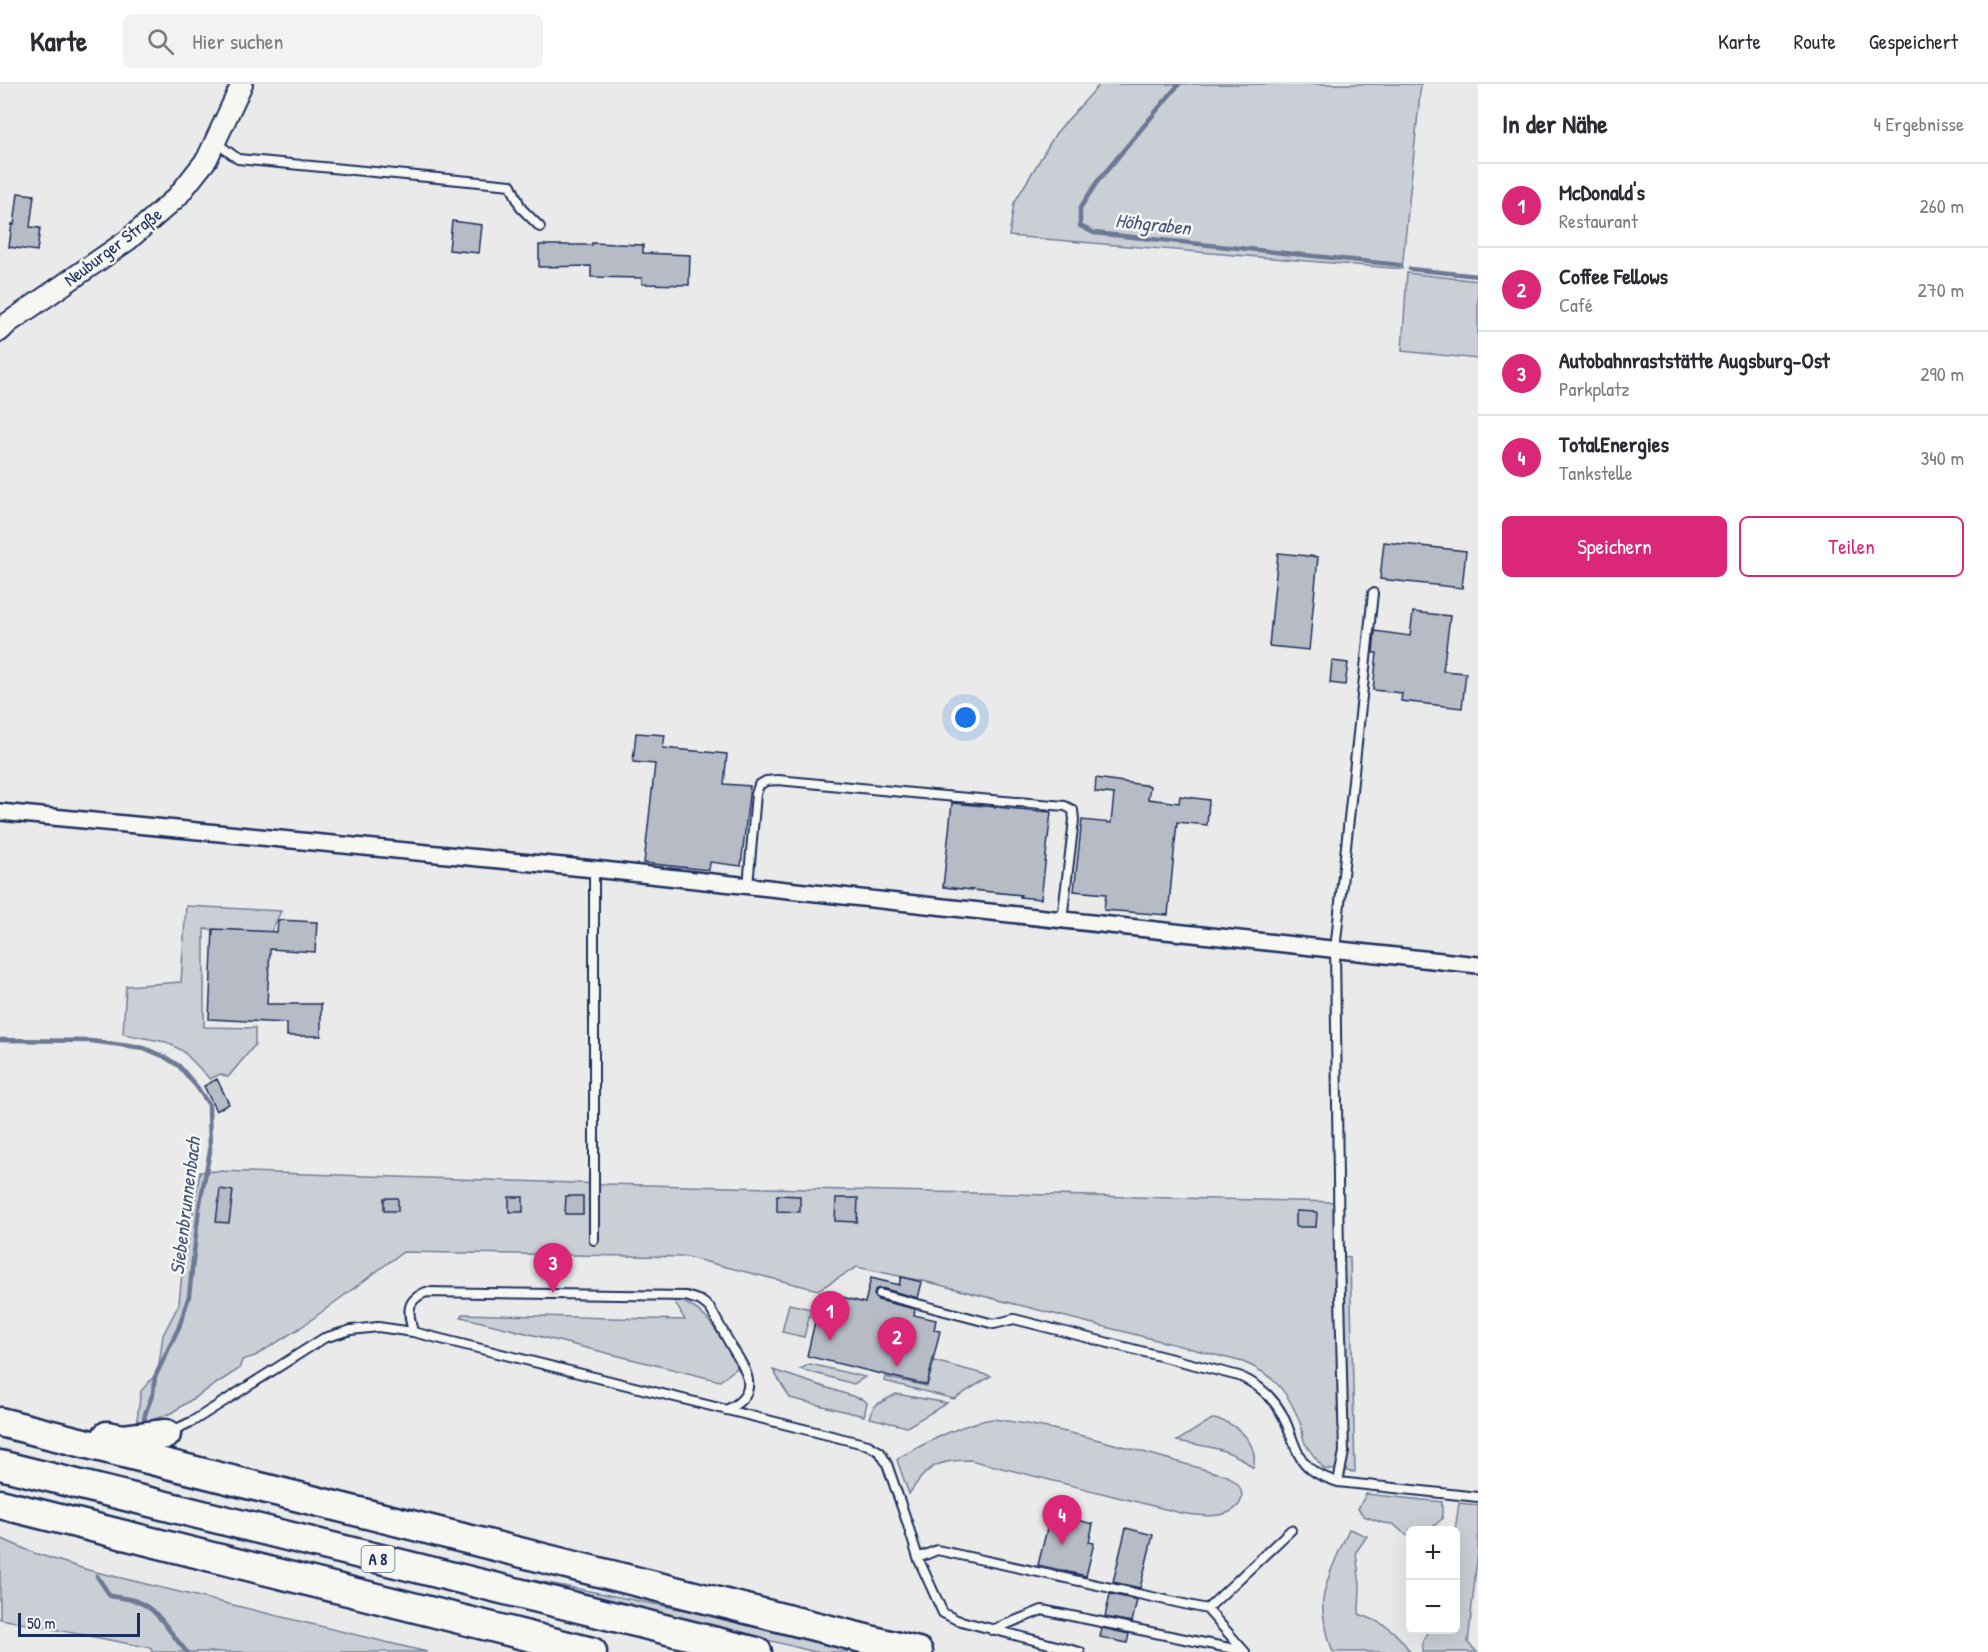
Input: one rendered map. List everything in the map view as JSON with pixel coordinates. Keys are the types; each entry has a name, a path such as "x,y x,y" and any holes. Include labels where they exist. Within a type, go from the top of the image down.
{"highway":[{"path":"0,1422 48,1432 918,1652"},
{"path":"48,1432 79,1430 123,1439 166,1434"},
{"name":"A 8","path":"0,1465 757,1652"},
{"name":"A 8","path":"0,1504 592,1652"}],"street":[{"name":"Neuburger Straße","path":"0,331 128,240 177,197 207,159 242,84"},
{"path":"0,812 594,869 1478,965"}],"lane":[{"path":"216,142 237,159 510,185 522,208 540,226"},
{"path":"1338,1482 1344,1452 1335,950 1373,593"},
{"path":"748,886 756,794 759,785 766,781 778,780 1065,806 1073,810 1074,820 1062,920"},
{"path":"594,869 594,1240"},
{"path":"412,1332 408,1315 409,1307 417,1296 433,1291 686,1296 701,1301 710,1308 749,1377 747,1392 742,1400 726,1410"},
{"path":"880,1294 994,1324 1014,1319 1239,1376 1255,1383 1267,1393 1287,1424 1294,1447 1312,1470 1338,1482 1478,1497"},
{"path":"166,1434 194,1421 324,1338 351,1330 378,1327 412,1332 868,1445 880,1452 887,1464 918,1558 944,1613 957,1620 1080,1652"},
{"path":"1207,1608 1291,1530"},
{"path":"918,1558 937,1550 1207,1608 1245,1652"},
{"path":"992,1630 1042,1610 1245,1652"}],"shaded area":[{"path":"1100,84 1421,84 1402,269 1009,236 1014,203 1056,133"},
{"path":"1407,273 1478,281 1478,359 1402,351"},
{"path":"186,906 281,911 271,932 204,929 204,1027 255,1028 255,1045 228,1077 220,1074 210,1079 183,1051 166,1042 123,1034 126,986 181,982"},
{"path":"200,1172 604,1184 1338,1202 1339,1256 1350,1257 1355,1472 1324,1469 1305,1443 1301,1425 1280,1386 1264,1373 1243,1362 932,1283 857,1267 818,1290 687,1257 403,1252 300,1328 255,1356 242,1360 239,1369 171,1413 136,1426 141,1391 158,1372 163,1335 179,1304 182,1272"},
{"path":"673,1299 686,1303 705,1317 738,1367 720,1381 461,1317 462,1314 685,1320"},
{"path":"789,1304 811,1309 804,1337 782,1332"},
{"path":"934,1361 991,1376 954,1399 884,1381 885,1377 927,1386"},
{"path":"810,1364 865,1377 854,1384 800,1369"},
{"path":"773,1370 864,1400 867,1403 864,1416 790,1398"},
{"path":"896,1394 947,1403 907,1427 870,1418 874,1406"},
{"path":"992,1419 1081,1435 1228,1476 1239,1486 1241,1502 1225,1514 1200,1516 1186,1514 970,1460 933,1466 909,1494 897,1460 900,1457 956,1429"},
{"path":"1212,1419 1221,1420 1244,1434 1253,1450 1253,1468 1227,1452 1177,1441"},
{"path":"1366,1494 1442,1502 1442,1519 1434,1526 1406,1526 1406,1534 1393,1524 1364,1516 1358,1509"},
{"path":"1459,1503 1478,1505 1478,1550 1468,1643 1477,1652 1422,1652 1422,1644 1426,1634 1460,1634 1460,1526 1456,1526"},
{"path":"1349,1529 1367,1536 1356,1552 1360,1585 1359,1614 1389,1628 1410,1652 1334,1652 1332,1650 1324,1618 1323,1600 1330,1573"},
{"path":"0,1538 34,1553 88,1570 427,1652 152,1652 151,1648 0,1619"},
{"path":"528,1579 730,1619 869,1652 815,1652"}],"building":[{"path":"18,193 34,195 30,227 40,228 37,251 9,247"},
{"path":"452,221 482,225 479,253 449,250"},
{"path":"592,243 643,245 643,253 690,255 689,285 642,284 642,278 591,277 591,266 539,267 539,245 592,245"},
{"path":"1384,542 1466,551 1462,588 1380,579"},
{"path":"1278,553 1318,557 1309,650 1269,646"},
{"path":"1413,612 1450,616 1443,671 1466,673 1462,708 1401,701 1402,693 1373,690 1377,653 1373,653 1375,631 1410,636"},
{"path":"1332,661 1348,663 1345,685 1330,683"},
{"path":"636,733 665,735 663,748 727,754 724,784 750,786 741,866 710,862 709,870 644,863 655,764 633,762"},
{"path":"1096,778 1150,786 1148,799 1179,803 1180,796 1209,800 1207,825 1177,822 1168,915 1104,910 1106,894 1074,891 1082,820 1111,823 1114,794 1095,792"},
{"path":"952,803 1051,812 1041,899 943,887"},
{"path":"278,920 317,922 315,952 270,949 267,1004 321,1004 321,1036 287,1036 287,1023 209,1019 213,929 277,932"},
{"path":"217,1079 229,1104 216,1111 204,1086"},
{"path":"220,1189 233,1191 229,1223 216,1222"},
{"path":"777,1195 800,1196 800,1212 777,1211"},
{"path":"566,1196 583,1196 583,1214 565,1214"},
{"path":"509,1197 523,1197 523,1212 509,1212"},
{"path":"384,1198 398,1198 398,1211 384,1211"},
{"path":"836,1198 858,1198 857,1222 835,1221"},
{"path":"1296,1211 1317,1212 1316,1227 1296,1227"},
{"path":"901,1277 922,1282 918,1298 881,1288 875,1290 874,1295 878,1300 915,1309 914,1315 936,1320 934,1330 940,1331 927,1385 807,1356 817,1313 833,1317 838,1296 865,1303 871,1278 899,1285"},
{"path":"1051,1513 1093,1524 1089,1542 1094,1543 1086,1576 1038,1565"},
{"path":"1126,1528 1153,1535 1140,1588 1113,1582"},
{"path":"1110,1594 1137,1600 1132,1622 1105,1617"},
{"path":"1102,1628 1129,1634 1127,1643 1100,1637"}],"waterway":[{"name":"Höhgraben","path":"1179,84 1097,182 1080,208 1080,226 1094,233 1400,265"},
{"name":"Höhgraben","path":"1410,269 1478,276"},
{"name":"Siebenbrunnenbach","path":"0,1040 91,1041 144,1048 179,1066 209,1105 210,1151 199,1208 189,1296 179,1327 155,1377 143,1427"},
{"name":"Siebenbrunnenbach","path":"97,1576 110,1596 135,1601 153,1611 187,1652"}],"place":[{"name":"Autobahnraststätte Augsburg-Ost","path":"553,1293"},
{"name":"McDonald's","path":"830,1341"},
{"name":"Coffee Fellows","path":"897,1367"},
{"name":"TotalEnergies","path":"1062,1545"}]}
